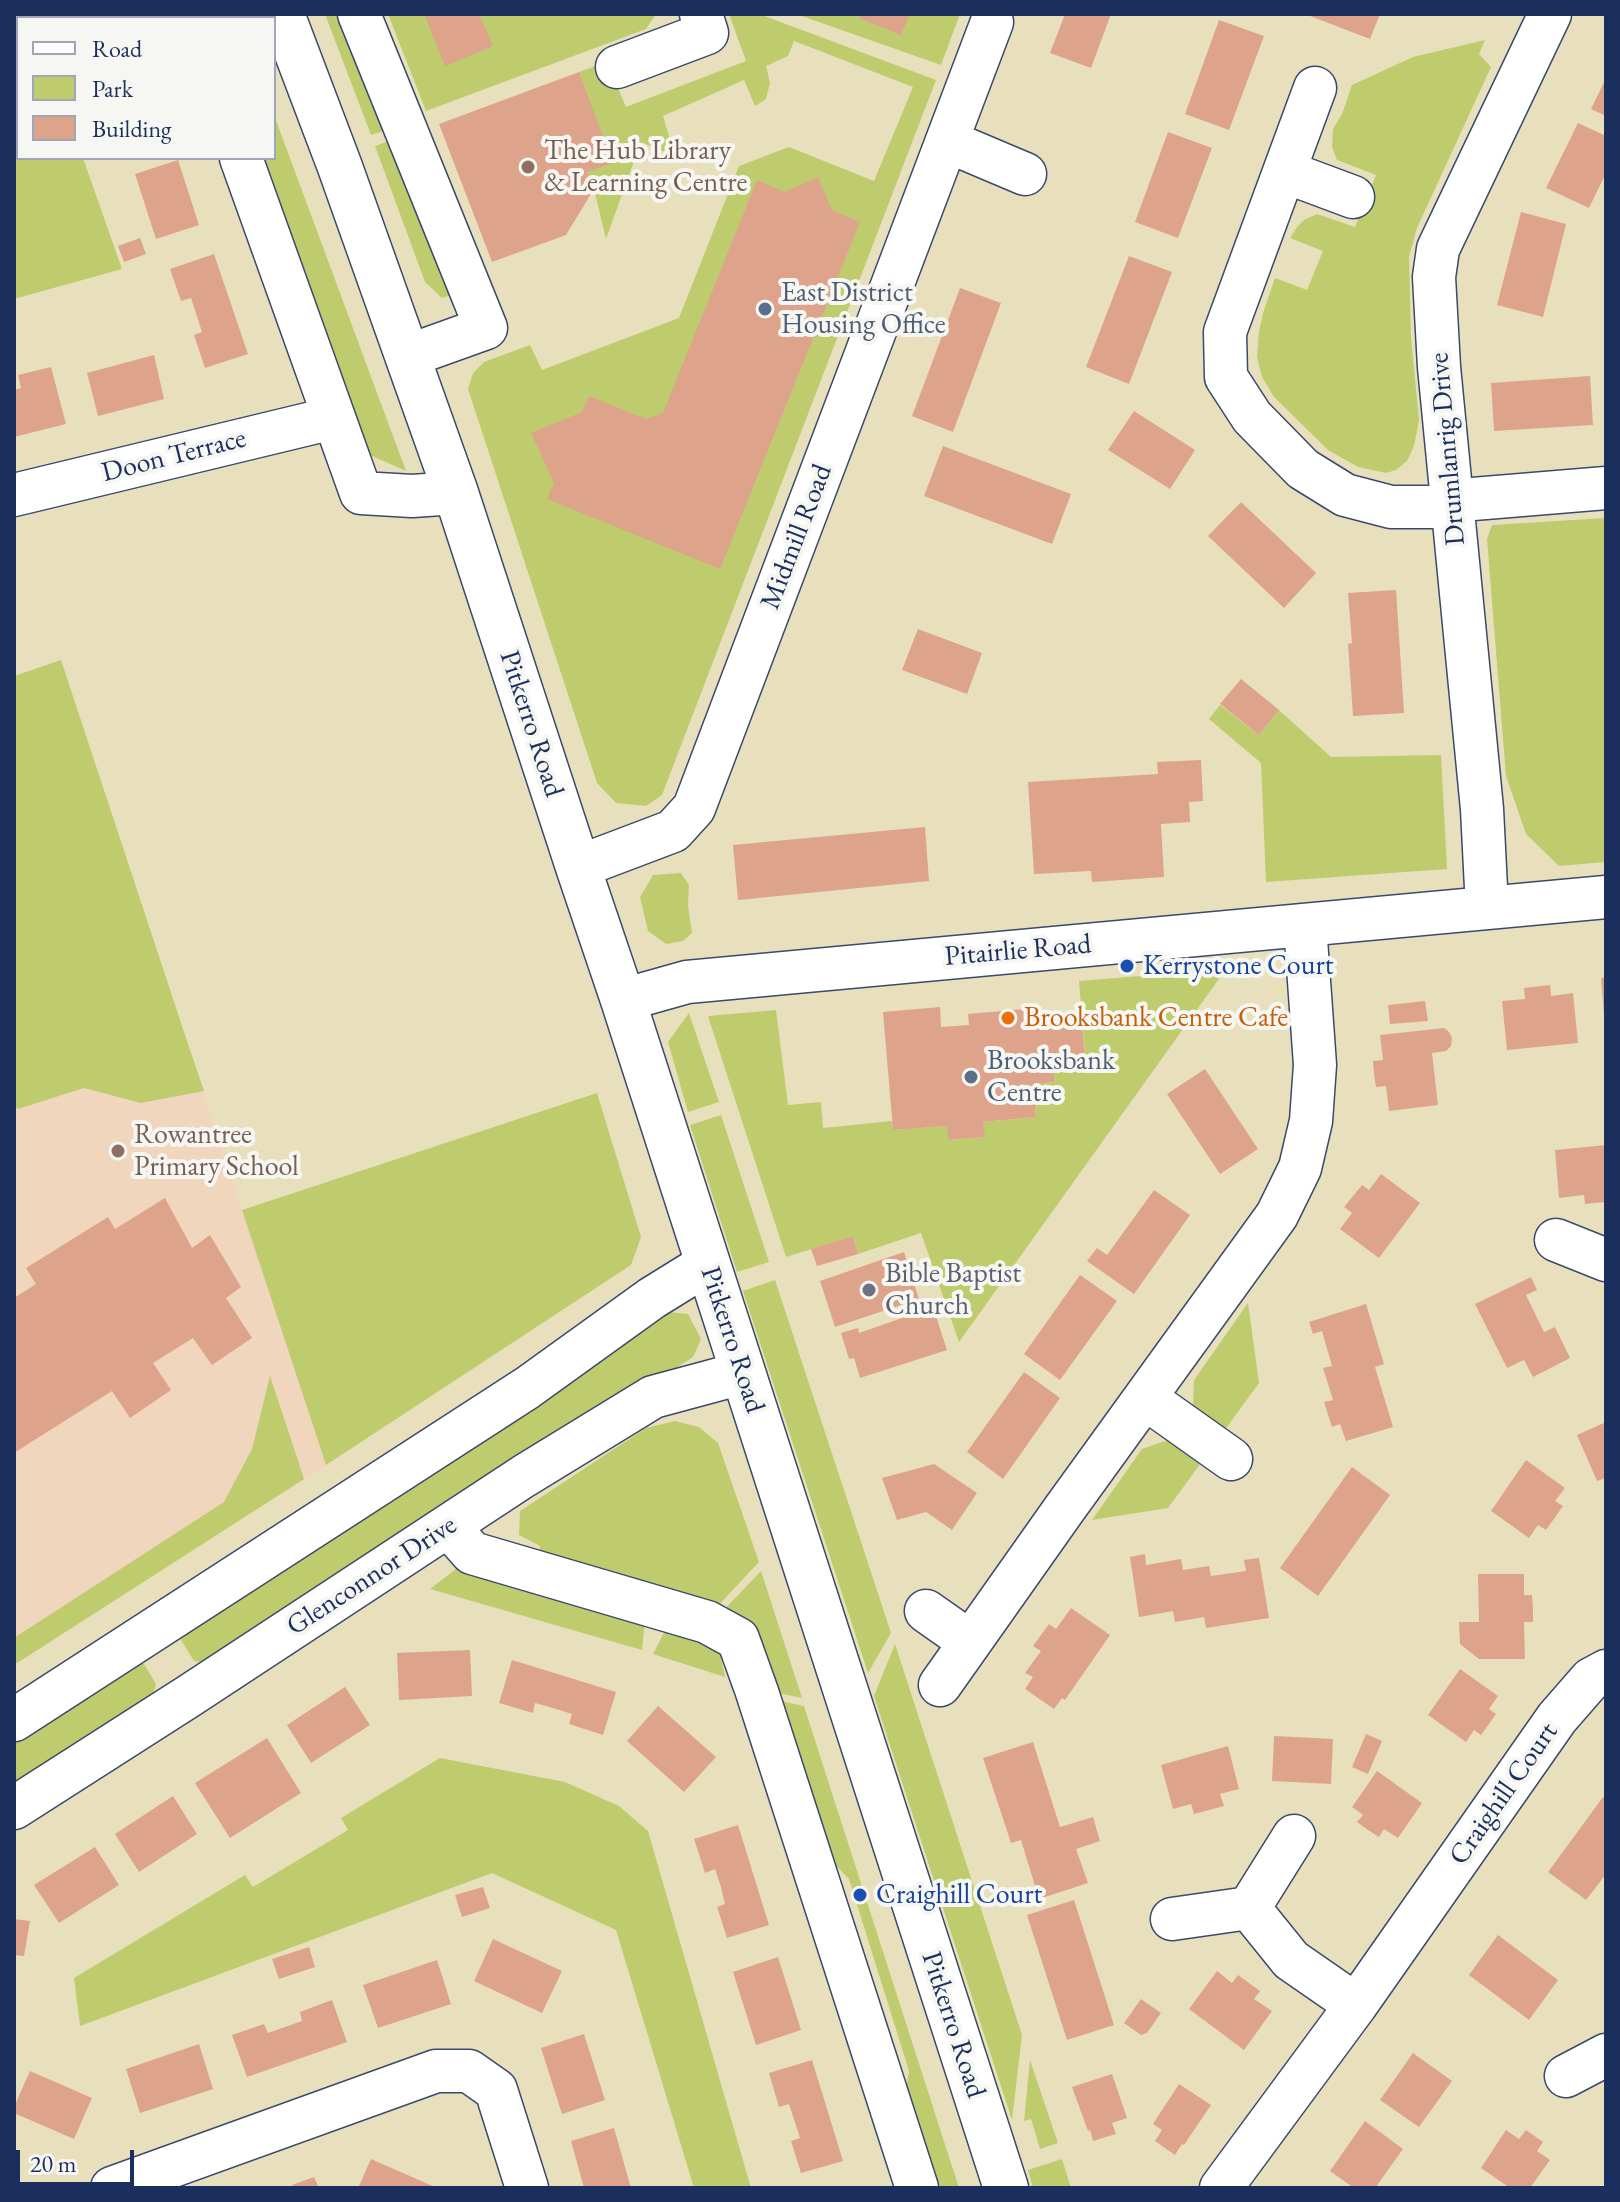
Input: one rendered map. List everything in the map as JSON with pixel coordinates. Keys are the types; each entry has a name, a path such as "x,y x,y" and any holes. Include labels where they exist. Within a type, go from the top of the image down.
{"street":[{"name":"Pitkerro Road","path":"282,14 456,493 1006,2188"},
{"path":"359,14 486,328 408,356"},
{"path":"617,67 707,33 701,14"},
{"name":"Drumlanrig Drive","path":"1487,908 1482,809 1439,367 1434,277 1438,249 1550,14"},
{"name":"Midmill Road","path":"578,867 673,831 694,808 992,22"},
{"path":"1315,88 1225,332 1226,377 1252,417 1303,469 1345,495 1391,507 1436,507 1473,499 1606,488"},
{"path":"947,141 1025,174"},
{"path":"242,160 361,493 412,496 456,493"},
{"path":"1286,172 1353,197"},
{"name":"Doon Terrace","path":"14,495 333,418"},
{"name":"Pitairlie Road","path":"623,1000 687,982 1606,897"},
{"path":"940,1685 1277,1215 1300,1168 1311,1121 1315,1065 1305,925"},
{"path":"1556,1240 1606,1260"},
{"path":"14,1720 527,1388 652,1298 707,1264"},
{"name":"Glenconnor Drive","path":"14,1808 524,1476 653,1397 742,1373"},
{"path":"1145,1398 1231,1459"},
{"path":"448,1526 472,1553 707,1622 738,1639 917,2188"},
{"path":"926,1611 970,1642"},
{"name":"Craighill Court","path":"1221,2188 1356,2005 1557,1718 1591,1679 1606,1671"},
{"path":"1172,1919 1249,1908 1294,1836"},
{"path":"1249,1908 1291,1960 1356,2005"},
{"path":"1566,2076 1606,2055"},
{"path":"112,2188 436,2071 469,2071 496,2090 527,2188"}],"shaded area":[{"name":"Rowantree Primary School","path":"61,660 326,1465 14,1665 14,676"}],"green space":[{"path":"325,14 343,14 389,129 371,135"},
{"path":"388,14 656,14 646,29 426,111"},
{"path":"729,14 759,14 936,80 662,795 646,806 616,803 597,783 468,389 473,373 484,362 530,345 542,370 679,318 739,166 789,147 874,181 913,87 794,41 788,56 766,66 770,83 766,99 755,106 744,80 663,116 671,143 665,152 641,142 606,239 587,172 579,72 607,62 626,107 746,61"},
{"path":"796,14 960,14 941,65"},
{"path":"1485,40 1479,54 1491,67 1417,228 1409,257 1411,337 1419,420 1414,446 1407,461 1396,470 1386,473 1358,467 1328,450 1274,397 1262,377 1257,357 1264,310 1275,278 1307,290 1323,251 1290,238 1297,227 1317,214 1355,227 1376,175 1337,160 1332,147 1333,129 1352,85 1413,57"},
{"path":"14,43 16,160 84,160 122,269 14,299"},
{"path":"276,120 406,471 363,452 260,160 276,160"},
{"path":"394,139 457,293 442,298 425,282 375,146"},
{"path":"1606,518 1606,862 1559,866 1526,834 1506,776 1487,539 1492,525"},
{"path":"61,660 204,1091 141,1103 84,1088 18,1109 14,1106 14,676"},
{"path":"1220,705 1259,735 1279,710 1331,757 1441,755 1447,869 1266,882 1261,763 1209,719"},
{"path":"681,873 689,885 692,933 683,941 666,944 648,931 640,897 653,875"},
{"path":"1226,969 959,1342 921,1233 858,1254 853,1236 786,1257 708,1016 776,1010 788,1105 821,1102 823,1128 892,1121 893,1130 947,1126 949,1140 984,1137 983,1122 1036,1117 1033,1084 1054,1082 1054,1072 1086,1069 1079,981"},
{"path":"689,1013 719,1102 688,1112 668,1042"},
{"path":"597,1093 641,1237 631,1265 326,1465 242,1210"},
{"path":"721,1115 769,1262 737,1272 690,1125"},
{"path":"775,1280 891,1633 868,1673 743,1291"},
{"path":"1248,1303 1259,1383 1224,1431 1193,1408 1194,1380"},
{"path":"668,1312 688,1314 701,1339 693,1357 214,1664 194,1661 181,1640 186,1621"},
{"path":"270,1376 304,1479 14,1665 14,1638 224,1502 252,1449"},
{"path":"675,1421 699,1427 718,1443 759,1562 714,1610 540,1556 540,1546 519,1535 520,1511 646,1428"},
{"path":"1168,1440 1201,1463 1168,1508 1092,1520 1142,1449"},
{"path":"461,1565 645,1621 642,1650 430,1589"},
{"path":"761,1571 802,1698 773,1692 721,1613"},
{"path":"667,1627 718,1643 725,1677 653,1654"},
{"path":"895,1644 1022,2035 1012,2120 874,1696"},
{"path":"123,1662 144,1664 156,1684 149,1707 14,1794 14,1731"},
{"path":"776,1700 804,1706 959,2188 933,2188 904,2100 909,2071 849,1879 824,1853"},
{"path":"440,1758 565,1782 619,1806 648,1831 751,2188 694,2188 616,1930 492,1873 80,2026 74,1978 245,1875 253,1887 348,1830 341,1818"},
{"path":"1030,2060 1058,2143 1040,2149 1031,2119 1024,2121"},
{"path":"1062,2159 1071,2188 1033,2188 1028,2170"}],"building":[{"path":"74,14 127,16 76,16"},
{"path":"424,14 479,14 493,46 445,66"},
{"path":"861,14 910,14 901,35 859,18"},
{"path":"1065,14 1111,14 1091,68 1050,53"},
{"path":"1305,14 1380,14 1370,39"},
{"path":"1219,20 1264,36 1229,130 1185,114"},
{"name":"The Hub Library & Learning Centre","path":"579,72 613,163 587,172 594,189 566,235 492,262 439,124"},
{"path":"1606,78 1606,116 1591,109"},
{"path":"1578,123 1606,136 1606,173 1589,208 1546,188"},
{"path":"1168,132 1212,148 1178,238 1135,222"},
{"path":"178,160 199,225 156,239 135,174"},
{"name":"East District Housing Office","path":"818,177 832,210 860,222 720,569 547,499 554,483 531,433 582,412 589,396 646,419 663,413 757,180 785,192"},
{"path":"1521,212 1566,224 1543,317 1497,305"},
{"path":"140,238 146,254 124,262 118,246"},
{"path":"214,254 248,354 205,368 194,335 202,332 191,298 181,301 170,269"},
{"path":"1129,256 1172,272 1129,384 1086,367"},
{"path":"960,288 1001,303 953,432 912,416"},
{"path":"154,355 164,399 98,416 87,373"},
{"path":"51,367 66,424 14,437 14,390 21,388 18,375"},
{"path":"1590,376 1593,425 1494,431 1491,383"},
{"path":"1134,411 1195,450 1170,489 1108,450"},
{"path":"943,446 1071,494 1052,544 924,496"},
{"path":"1241,502 1316,573 1284,608 1208,536"},
{"path":"1396,590 1404,713 1353,716 1348,593"},
{"path":"918,629 982,653 967,694 902,670"},
{"path":"1241,679 1279,710 1259,735 1220,704"},
{"path":"1201,760 1203,801 1189,802 1190,822 1161,824 1164,877 1092,882 1091,871 1034,874 1028,782 1158,774 1157,762"},
{"path":"925,827 929,881 738,900 733,845"},
{"path":"1606,977 1606,1014 1604,1015 1601,978"},
{"path":"1550,985 1551,996 1573,993 1578,1043 1507,1050 1502,1001 1525,999 1524,988"},
{"path":"1425,1001 1428,1021 1390,1024 1388,1005"},
{"name":"Brooksbank Centre","path":"940,1007 941,1027 969,1025 968,1014 1025,1009 1026,1017 1081,1012 1086,1069 1054,1072 1054,1082 1033,1084 1036,1117 983,1122 985,1137 948,1140 947,1126 893,1130 883,1012"},
{"path":"1444,1028 1452,1038 1451,1046 1446,1051 1432,1053 1438,1105 1389,1111 1386,1086 1376,1087 1374,1074 1373,1061 1383,1060 1380,1035"},
{"path":"1205,1069 1258,1149 1220,1174 1167,1094"},
{"path":"1606,1145 1606,1202 1585,1204 1584,1195 1559,1198 1555,1150"},
{"path":"1381,1174 1420,1203 1379,1258 1340,1229 1352,1213 1344,1207 1362,1185 1369,1190"},
{"path":"1154,1190 1190,1215 1134,1294 1087,1261 1097,1248 1107,1255"},
{"path":"165,1198 192,1248 210,1235 241,1287 226,1298 252,1338 212,1365 193,1338 153,1363 171,1390 130,1418 112,1391 14,1453 14,1298 36,1284 26,1268 108,1217 115,1229"},
{"path":"853,1236 858,1254 817,1266 811,1249"},
{"name":"Bible Baptist Church","path":"904,1252 919,1299 835,1327 820,1281"},
{"path":"1080,1275 1117,1301 1060,1380 1024,1354"},
{"path":"1531,1277 1537,1290 1526,1295 1544,1332 1555,1327 1570,1358 1533,1377 1524,1360 1507,1368 1475,1304"},
{"path":"932,1304 947,1350 860,1378 854,1358 849,1359 841,1333 858,1328 859,1333"},
{"path":"1366,1304 1384,1364 1375,1367 1393,1427 1346,1441 1340,1424 1332,1427 1324,1402 1333,1400 1323,1368 1332,1366 1322,1331 1313,1334 1309,1322"},
{"path":"1024,1372 1060,1398 1003,1479 967,1452"},
{"path":"1606,1422 1606,1478 1597,1481 1577,1435"},
{"path":"1526,1460 1565,1488 1555,1501 1563,1506 1546,1530 1538,1525 1529,1538 1491,1511"},
{"path":"934,1464 977,1493 952,1530 926,1512 897,1520 882,1478"},
{"path":"1352,1467 1390,1495 1318,1596 1280,1568"},
{"path":"1145,1554 1146,1565 1181,1559 1183,1570 1209,1566 1211,1576 1246,1571 1244,1560 1259,1558 1269,1618 1206,1628 1204,1617 1175,1622 1173,1611 1139,1617 1130,1557"},
{"path":"1478,1574 1524,1574 1524,1595 1532,1595 1533,1608 1533,1622 1524,1622 1525,1659 1479,1659 1460,1644 1459,1622 1479,1622"},
{"path":"1071,1608 1110,1635 1065,1700 1062,1698 1054,1709 1025,1689 1033,1677 1025,1673 1041,1651 1033,1646 1049,1624 1056,1629"},
{"path":"470,1650 472,1696 399,1700 397,1653"},
{"path":"512,1660 616,1692 603,1735 569,1724 572,1714 553,1708 535,1703 533,1713 499,1703"},
{"path":"1460,1669 1498,1696 1489,1709 1496,1714 1481,1735 1474,1730 1466,1742 1428,1715"},
{"path":"345,1687 370,1725 311,1763 287,1725"},
{"path":"658,1706 716,1757 684,1792 627,1741"},
{"path":"1366,1734 1382,1741 1368,1774 1352,1767"},
{"path":"1274,1736 1333,1739 1331,1784 1272,1781"},
{"path":"267,1738 301,1793 230,1838 195,1783"},
{"path":"1033,1742 1060,1827 1093,1817 1100,1841 1076,1849 1088,1883 1039,1899 1021,1840 1011,1843 983,1758"},
{"path":"1228,1746 1239,1789 1220,1794 1224,1806 1194,1814 1191,1804 1173,1809 1161,1765"},
{"path":"1377,1771 1422,1803 1398,1838 1384,1829 1379,1837 1368,1830 1357,1822 1363,1815 1352,1807"},
{"path":"173,1796 197,1834 139,1872 115,1834"},
{"path":"1603,1797 1606,1799 1606,1874 1586,1900 1548,1872"},
{"path":"738,1825 769,1925 727,1938 717,1907 725,1904 715,1869 705,1873 694,1839"},
{"path":"95,1847 119,1885 59,1923 34,1885"},
{"path":"483,1887 490,1908 462,1917 455,1895"},
{"path":"1074,1900 1114,2025 1067,2040 1027,1915"},
{"path":"14,1919 30,1921 24,1956 14,1955"},
{"path":"1498,1935 1558,1980 1529,2020 1469,1975"},
{"path":"493,1939 562,1971 542,2013 474,1981"},
{"path":"309,1947 315,1967 279,1979 272,1959"},
{"path":"778,1957 801,2030 756,2045 733,1972"},
{"path":"437,1960 451,2004 378,2028 363,1985"},
{"path":"1217,1971 1232,1983 1238,1975 1260,1991 1254,1999 1272,2011 1244,2050 1189,2009"},
{"path":"1141,1999 1161,2013 1147,2033 1141,2035 1124,2023"},
{"path":"332,2000 347,2042 247,2077 232,2035 264,2024 268,2033 302,2021 300,2012"},
{"path":"584,2034 605,2100 562,2114 541,2048"},
{"path":"199,2044 213,2089 140,2113 126,2069"},
{"path":"1413,2053 1452,2081 1419,2127 1380,2100"},
{"path":"812,2060 843,2161 801,2173 791,2141 800,2138 789,2104 779,2107 769,2073"},
{"path":"30,2071 92,2098 74,2139 14,2113"},
{"path":"1112,2074 1127,2118 1112,2123 1116,2134 1093,2141 1072,2087"},
{"path":"1179,2084 1211,2105 1175,2155 1155,2141 1162,2130 1153,2124"},
{"path":"1365,2121 1403,2149 1375,2188 1354,2188 1330,2171"},
{"path":"614,2128 631,2188 584,2188 571,2141"},
{"path":"1506,2130 1519,2139 1526,2130 1543,2142 1537,2151 1550,2160 1530,2188 1510,2188 1481,2168"},
{"path":"371,2159 419,2180 437,2188 358,2188"},
{"path":"314,2177 319,2188 293,2188 292,2185"}],"place":[{"name":"The Hub Library & Learning Centre","path":"528,167"},
{"name":"East District Housing Office","path":"765,309"},
{"name":"Kerrystone Court","path":"1127,966"},
{"name":"Brooksbank Centre Cafe","path":"1008,1018"},
{"name":"Brooksbank Centre","path":"971,1077"},
{"name":"Rowantree Primary School","path":"118,1151"},
{"name":"Bible Baptist Church","path":"869,1290"},
{"name":"Craighill Court","path":"860,1895"}]}
